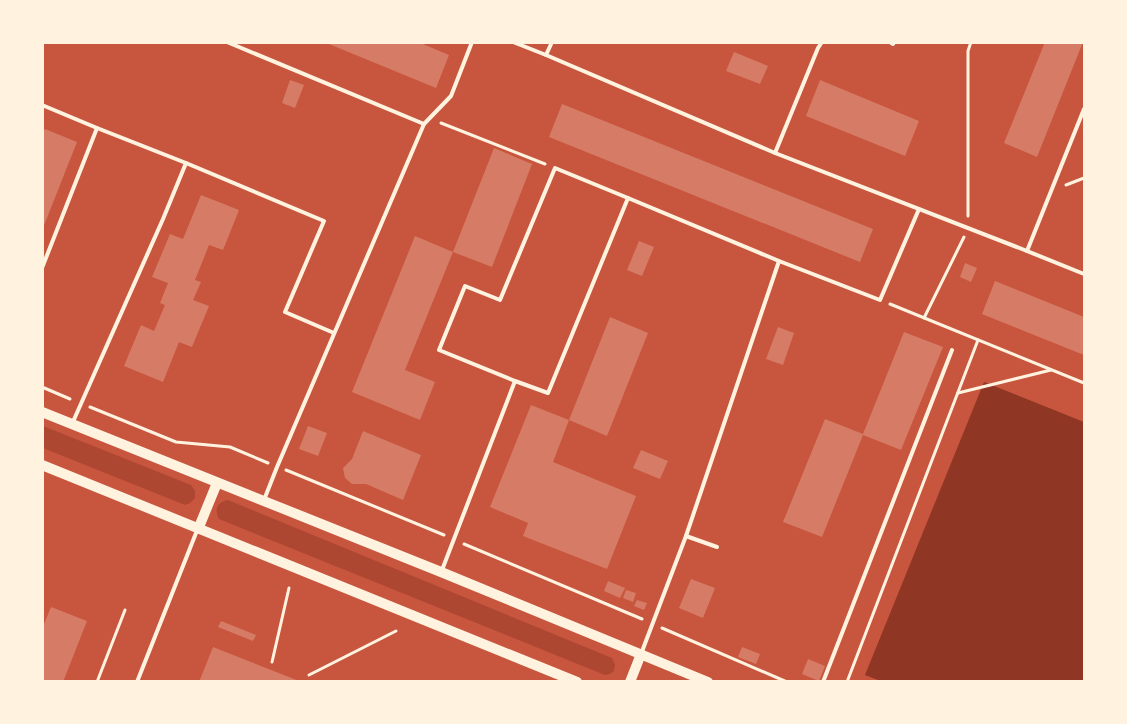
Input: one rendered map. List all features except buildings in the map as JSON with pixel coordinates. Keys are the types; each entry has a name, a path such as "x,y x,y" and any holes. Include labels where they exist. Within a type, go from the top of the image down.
{"main road":[{"path":"42,412 641,654 685,677 708,682"},
{"path":"42,465 577,682"},
{"path":"198,528 217,483"},
{"path":"630,682 641,654"}],"lane":[{"path":"227,42 424,124"},
{"path":"264,502 277,467 424,124 451,96 472,42"},
{"path":"513,42 775,152 1084,274"},
{"path":"546,55 552,42"},
{"path":"775,152 822,42"},
{"path":"42,105 324,221 285,312 334,333"},
{"path":"1027,251 1084,109"},
{"path":"42,268 97,128"},
{"path":"71,425 163,220 186,163"},
{"path":"628,198 548,393 439,350 465,286 500,300 555,168 628,198 779,261 880,300 919,209"},
{"path":"641,654 686,536 779,261"},
{"path":"823,682 952,350"},
{"path":"441,572 515,381"},
{"path":"137,682 198,528"},
{"path":"686,536 717,547"}],"path":[{"path":"924,318 968,228 968,51 971,42"},
{"path":"430,119 555,168"},
{"path":"880,300 1084,384"},
{"path":"847,682 978,340"},
{"path":"958,393 1051,370"},
{"path":"42,387 176,442 230,447 788,682"},
{"path":"272,662 289,588"},
{"path":"97,682 125,610"},
{"path":"309,675 396,631"}],"shaded area":[{"path":"984,382 1084,422 1084,681 883,682 865,675"},
{"path":"43,426 191,485 195,491 195,498 185,505 43,448"},
{"path":"228,500 612,658 615,665 614,671 605,675 219,519 217,509 219,504"}]}
